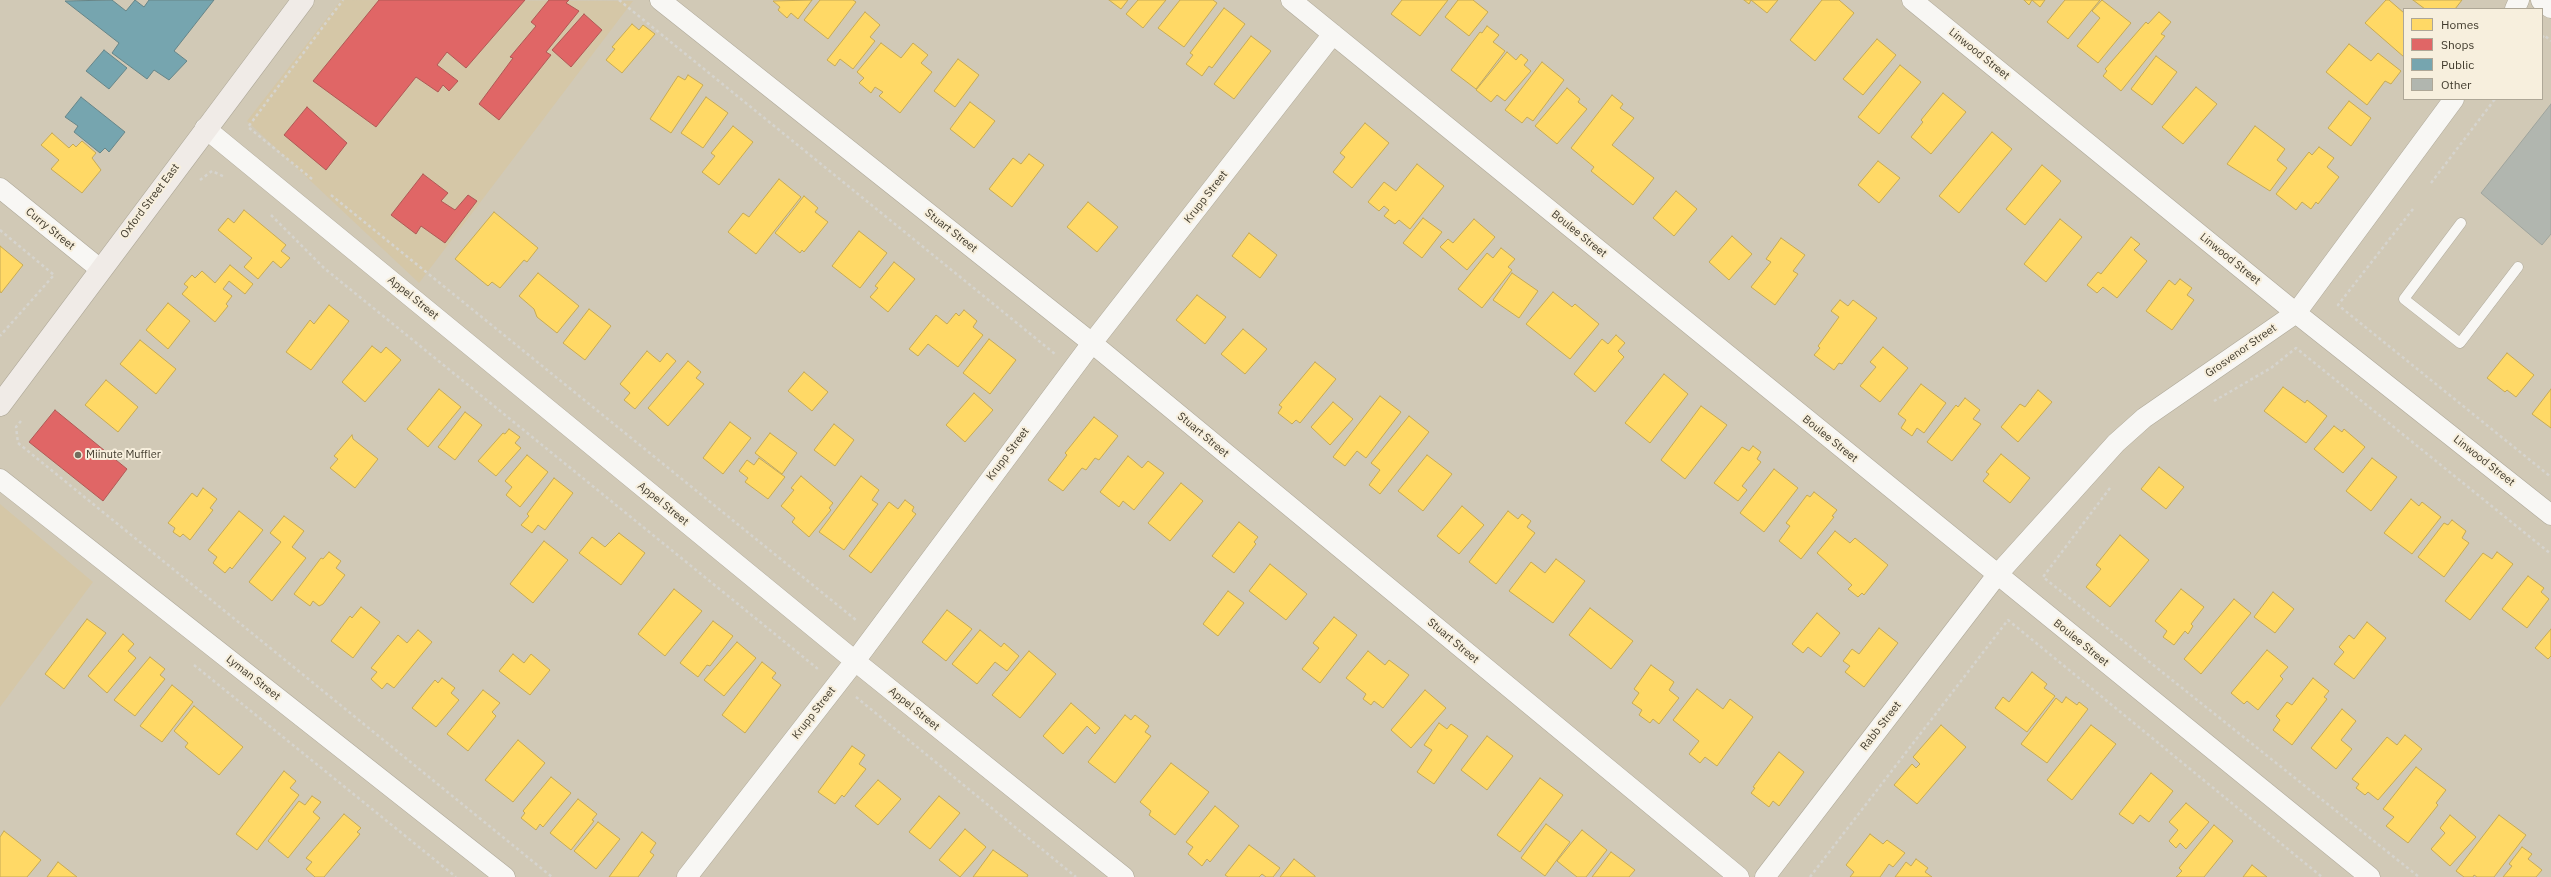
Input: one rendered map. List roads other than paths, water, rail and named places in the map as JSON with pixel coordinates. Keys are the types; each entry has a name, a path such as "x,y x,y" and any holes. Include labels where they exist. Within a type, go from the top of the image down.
{"main road":[{"name":"Oxford Street East","path":"0,405 205,128 302,0"}],"street":[{"name":"Stuart Street","path":"660,0 1092,343 1739,877"},
{"name":"Boulee Street","path":"1291,0 2370,877"},
{"name":"Linwood Street","path":"1912,0 2296,313 2551,515"},
{"path":"2542,0 2551,7"},
{"name":"Krupp Street","path":"687,877 874,635 1092,343 1334,34"},
{"name":"Grosvenor Street","path":"1997,575 2116,443 2144,418 2296,313 2453,100"},
{"name":"Appel Street","path":"205,128 855,660 1124,877"},
{"name":"Curry Street","path":"0,188 100,269"},
{"name":"Lyman Street","path":"0,479 505,877"},
{"name":"Rabb Street","path":"1766,877 1997,575"}],"lane":[{"path":"2461,223 2404,299 2460,343 2518,267"}],"place":[{"name":"Miinute Muffler","path":"78,455"}]}
